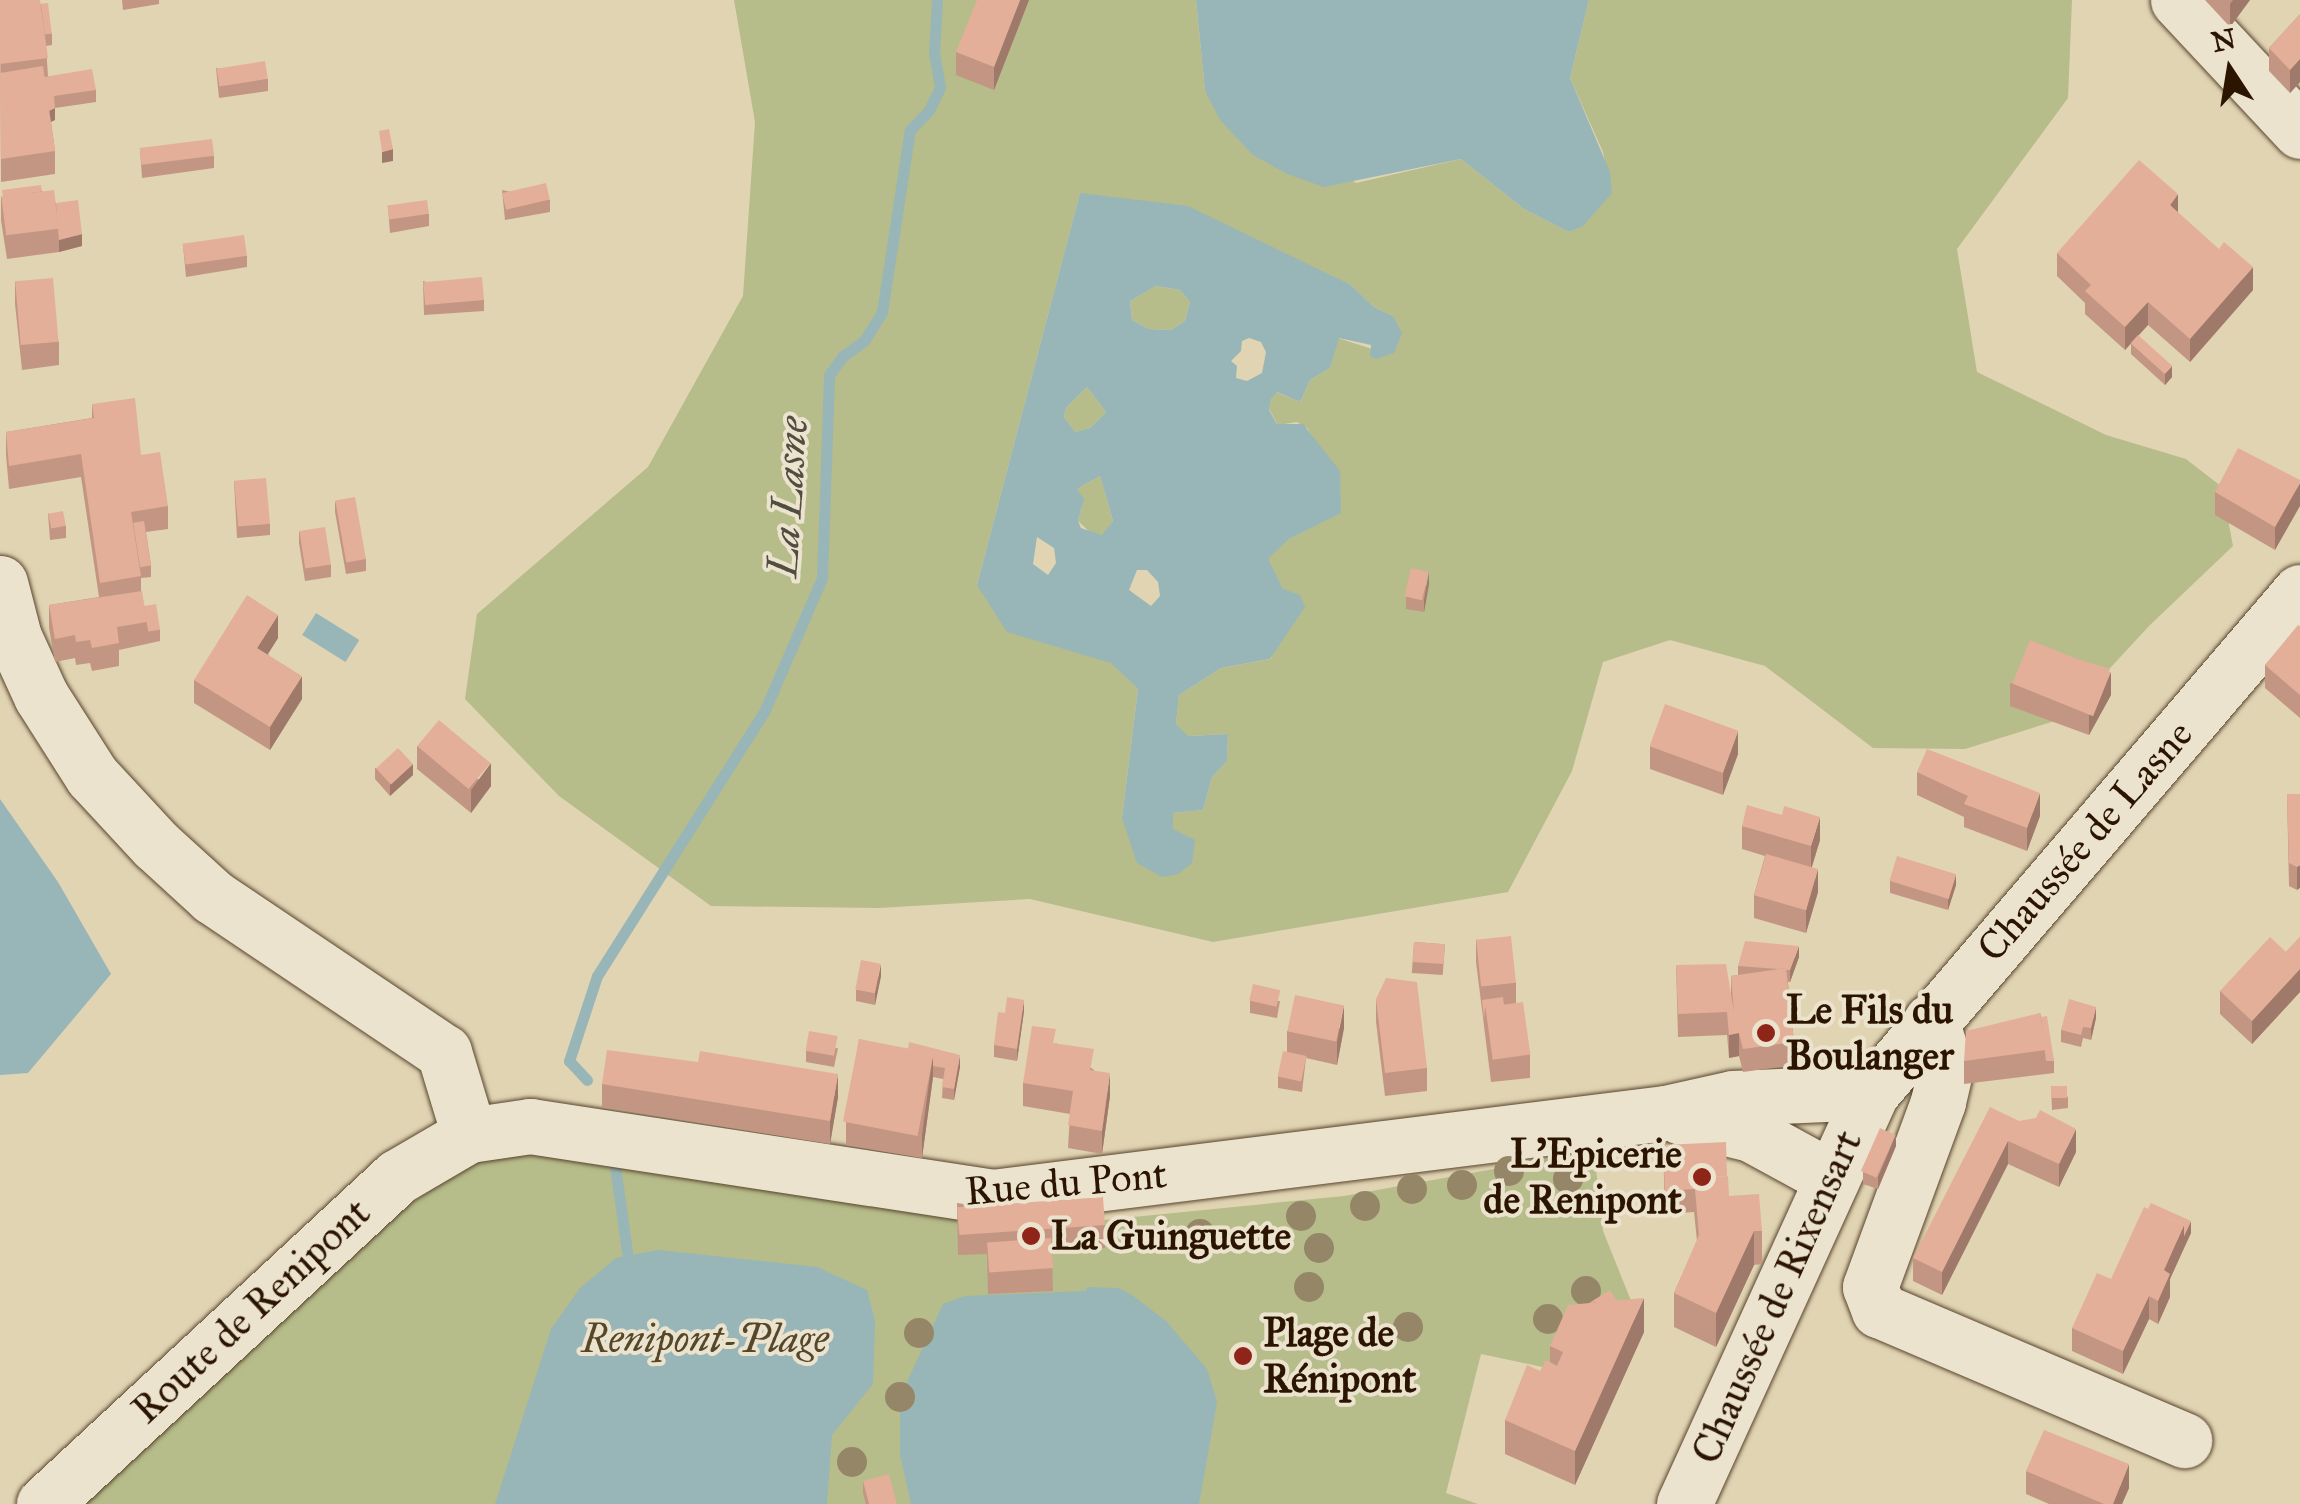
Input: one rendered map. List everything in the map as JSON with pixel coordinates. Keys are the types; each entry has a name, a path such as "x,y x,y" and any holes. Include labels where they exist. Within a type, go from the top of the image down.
{"street":[{"path":"2178,0 2300,130"},
{"path":"0,584 14,638 41,696 92,776 156,845 214,897 444,1052 469,1134"},
{"name":"Chaussée de Lasne","path":"1872,1092 2300,592"},
{"path":"1930,1021 1946,1067 1933,1119 1870,1287 1879,1310 2184,1440"},
{"name":"Rue du Pont","path":"469,1134 530,1126 648,1154 877,1189 992,1198 1664,1113 1733,1098 1872,1092"},
{"name":"Chaussée de Rixensart","path":"1684,1504 1720,1379 1872,1092"},
{"name":"Rue du Pont","path":"1664,1113 1751,1134 1830,1176"},
{"name":"Route de Renipont","path":"44,1504 397,1177 469,1134"}],"green space":[{"path":"734,0 1196,0 1205,91 1356,183 1461,159 1524,209 1569,232 1583,225 1611,192 1603,152 1570,78 1589,0 2072,0 2068,98 1957,249 1977,372 2106,435 2186,459 2222,487 2233,546 2149,626 2064,718 1965,749 1873,748 1765,666 1670,640 1603,662 1572,771 1508,892 1213,942 1030,899 879,908 711,906 559,796 465,699 477,614 648,467 743,296 755,122","holes":["1080,193 1351,285 1374,307 1393,316 1372,349 1338,338 1330,368 1310,380 1300,402 1276,392 1269,409 1278,425 1297,422 1308,429 1341,512 1289,539 1267,559 1283,589 1271,659 1221,668 1179,695 1176,724 1187,736 1228,734 1227,761 1212,777 1203,810 1173,813 1173,829 1122,818 1138,689 1112,663 977,585"]},
{"path":"1156,286 1180,290 1190,302 1185,321 1171,330 1149,329 1132,320 1130,301"},
{"path":"1087,387 1106,412 1090,428 1075,432 1064,417 1066,408"},
{"path":"1100,476 1113,521 1103,535 1092,534 1078,521 1082,507 1077,489"},
{"name":"Renipont-Plage","path":"519,1151 1103,1220 1344,1196 1594,1151 1603,1231 1640,1323 1565,1332 1547,1368 1481,1354 1446,1493 1478,1504 80,1504 400,1211 483,1153"}],"water":[{"path":"1196,0 1589,0 1570,78 1610,172 1612,193 1583,226 1569,232 1524,209 1461,159 1324,187 1287,174 1253,155 1220,120 1205,91"},
{"path":"1080,193 1188,206 1351,285 1374,307 1393,316 1402,333 1394,353 1376,359 1370,356 1371,345 1339,338 1330,368 1310,380 1300,402 1277,392 1271,399 1269,410 1277,424 1303,424 1340,471 1341,513 1289,539 1268,559 1283,589 1300,595 1305,607 1270,659 1221,668 1179,695 1176,724 1188,736 1228,734 1227,761 1212,777 1203,810 1173,813 1173,829 1195,840 1192,863 1178,874 1162,877 1137,863 1122,818 1138,689 1111,663 1007,632 977,585","holes":["1156,286 1180,290 1190,302 1185,321 1171,330 1149,329 1132,320 1130,301","1249,338 1261,342 1266,352 1262,373 1247,381 1236,378 1237,366 1231,361 1241,351 1242,341","1087,387 1106,412 1090,428 1075,432 1064,417 1066,408","1100,476 1113,521 1102,535 1081,528 1078,521 1084,499 1077,489","1037,537 1054,548 1056,563 1048,575 1033,564","1137,570 1147,570 1158,582 1160,596 1151,606 1129,590"]},
{"path":"316,613 359,640 345,662 302,635"},
{"path":"0,799 58,882 111,974 28,1073 0,1075"},
{"path":"658,1250 817,1267 867,1290 875,1321 873,1384 832,1435 827,1504 495,1504 551,1329 580,1288 616,1258"},
{"path":"1087,1287 1119,1288 1132,1295 1166,1321 1207,1369 1217,1402 1199,1504 911,1504 900,1455 900,1397 943,1304 965,1296 1086,1291"}],"building":[{"path":"0,0 40,0 48,58 0,64"},
{"path":"977,0 1020,0 994,67 956,52"},
{"path":"48,3 52,34 45,35 41,4"},
{"path":"2300,14 2300,59 2290,70 2269,48"},
{"path":"265,61 268,79 219,86 217,69"},
{"path":"43,66 55,151 1,159 0,73"},
{"path":"92,69 96,90 54,96 55,108 49,111 44,77"},
{"path":"389,129 393,149 382,152 379,131"},
{"path":"212,139 214,156 142,165 140,148"},
{"path":"2139,160 2178,194 2170,205 2219,249 2224,242 2253,267 2190,339 2148,302 2125,327 2085,291 2091,285 2057,253"},
{"path":"546,183 550,200 506,210 502,193"},
{"path":"41,185 42,191 3,197 2,190"},
{"path":"54,190 59,229 6,235 1,196"},
{"path":"78,200 82,234 59,240 56,203"},
{"path":"427,200 429,214 389,219 387,206"},
{"path":"244,235 247,256 186,264 183,244"},
{"path":"482,277 484,300 425,305 423,282"},
{"path":"53,278 59,342 21,345 15,281"},
{"path":"2138,335 2172,366 2165,374 2131,343"},
{"path":"135,398 141,455 160,452 168,506 131,512 141,576 100,583 81,454 9,466 6,432 94,418 92,404"},
{"path":"2238,448 2300,480 2275,527 2215,492"},
{"path":"266,478 270,524 238,527 234,481"},
{"path":"355,497 366,559 346,563 335,500"},
{"path":"63,511 66,526 51,529 48,514"},
{"path":"144,521 151,565 140,567 133,523"},
{"path":"325,527 331,565 305,569 299,531"},
{"path":"1411,568 1429,572 1422,600 1404,596"},
{"path":"142,591 147,622 117,627 119,643 92,648 90,640 76,642 75,635 55,639 49,605"},
{"path":"247,595 278,615 257,648 302,676 270,727 194,680"},
{"path":"156,604 160,630 148,632 144,606"},
{"path":"2300,626 2300,695 2265,665"},
{"path":"2030,640 2111,673 2093,716 2012,684"},
{"path":"1665,704 1738,731 1723,773 1650,746"},
{"path":"439,720 490,763 468,789 417,746"},
{"path":"398,748 413,764 391,785 376,768"},
{"path":"1927,749 2040,793 2027,828 1964,804 1968,796 1917,772"},
{"path":"2287,794 2300,794 2297,867 2289,863"},
{"path":"1747,805 1782,815 1784,806 1820,817 1811,846 1742,826"},
{"path":"1766,854 1818,869 1806,910 1754,895"},
{"path":"1897,856 1956,874 1949,899 1889,881"},
{"path":"1511,936 1516,983 1481,986 1476,940"},
{"path":"2270,937 2286,952 2300,937 2300,969 2252,1021 2220,991"},
{"path":"1745,941 1799,946 1790,970 1738,966"},
{"path":"1414,942 1445,944 1444,964 1413,962"},
{"path":"861,960 881,964 875,993 855,989"},
{"path":"1726,964 1734,1012 1731,976 1786,968 1794,1042 1743,1049 1739,1033 1729,1035 1727,1012 1678,1014 1676,965"},
{"path":"1386,978 1417,982 1427,1068 1385,1073 1376,999"},
{"path":"1253,984 1280,990 1276,1007 1249,1001"},
{"path":"1295,995 1344,1005 1336,1042 1287,1031"},
{"path":"1007,997 1024,1000 1017,1049 994,1045 998,1012 1005,1013"},
{"path":"1503,997 1504,1005 1485,1008 1484,1019 1482,1000"},
{"path":"2069,999 2096,1007 2091,1028 2083,1027 2081,1035 2061,1030"},
{"path":"1523,1002 1530,1054 1493,1060 1485,1007"},
{"path":"2040,1013 2046,1050 1964,1061 1966,1031"},
{"path":"2047,1016 2054,1061 2046,1061 2041,1017"},
{"path":"1032,1026 1056,1029 1053,1043 1094,1049 1090,1070 1110,1073 1102,1131 1068,1125 1073,1091 1023,1083"},
{"path":"809,1031 838,1036 834,1056 806,1051"},
{"path":"859,1039 934,1054 918,1136 843,1121"},
{"path":"909,1042 960,1055 954,1089 942,1087 945,1068 933,1066 933,1054 908,1049"},
{"path":"607,1050 698,1062 700,1051 838,1074 830,1121 602,1084"},
{"path":"1283,1051 1306,1056 1301,1081 1278,1076"},
{"path":"2051,1086 2067,1086 2067,1098 2051,1098"},
{"path":"1990,1107 2019,1121 2036,1118 2040,1110 2076,1129 2059,1164 2008,1141 1942,1272 1913,1258"},
{"path":"1880,1128 1896,1135 1876,1178 1861,1171"},
{"path":"1726,1142 1727,1176 1694,1178 1694,1189 1665,1191 1663,1145"},
{"path":"1728,1176 1729,1196 1759,1194 1762,1231 1754,1231 1716,1313 1674,1293 1699,1235 1694,1178"},
{"path":"1103,1197 1105,1225 959,1235 957,1207"},
{"path":"2151,1203 2191,1221 2184,1236 2184,1225 2148,1209"},
{"path":"2144,1207 2184,1225 2164,1270 2170,1274 2158,1301 2149,1296 2123,1351 2072,1328 2097,1273 2111,1279"},
{"path":"1051,1238 1053,1268 989,1272 987,1242"},
{"path":"1610,1290 1617,1301 1589,1303"},
{"path":"1644,1298 1575,1451 1505,1420 1527,1365 1540,1371 1546,1360 1557,1366 1563,1352 1550,1346 1568,1305"},
{"path":"2044,1430 2129,1464 2113,1504 2104,1504 2026,1471"},
{"path":"889,1474 897,1504 869,1504 863,1481"}],"waterway":[{"name":"La Lasne","path":"587,1080 569,1061 597,976 764,712 822,578 829,375 843,356 864,341 882,312 910,130 929,110 940,87 934,54 937,0"},
{"name":"La Lasne","path":"614,1159 629,1266"}],"place":[{"name":"Le Fils du Boulanger","path":"1766,1033"},
{"name":"L'Epicerie de Renipont","path":"1702,1177"},
{"name":"La Guinguette","path":"1031,1236"},
{"name":"Plage de Rénipont","path":"1243,1356"}]}
